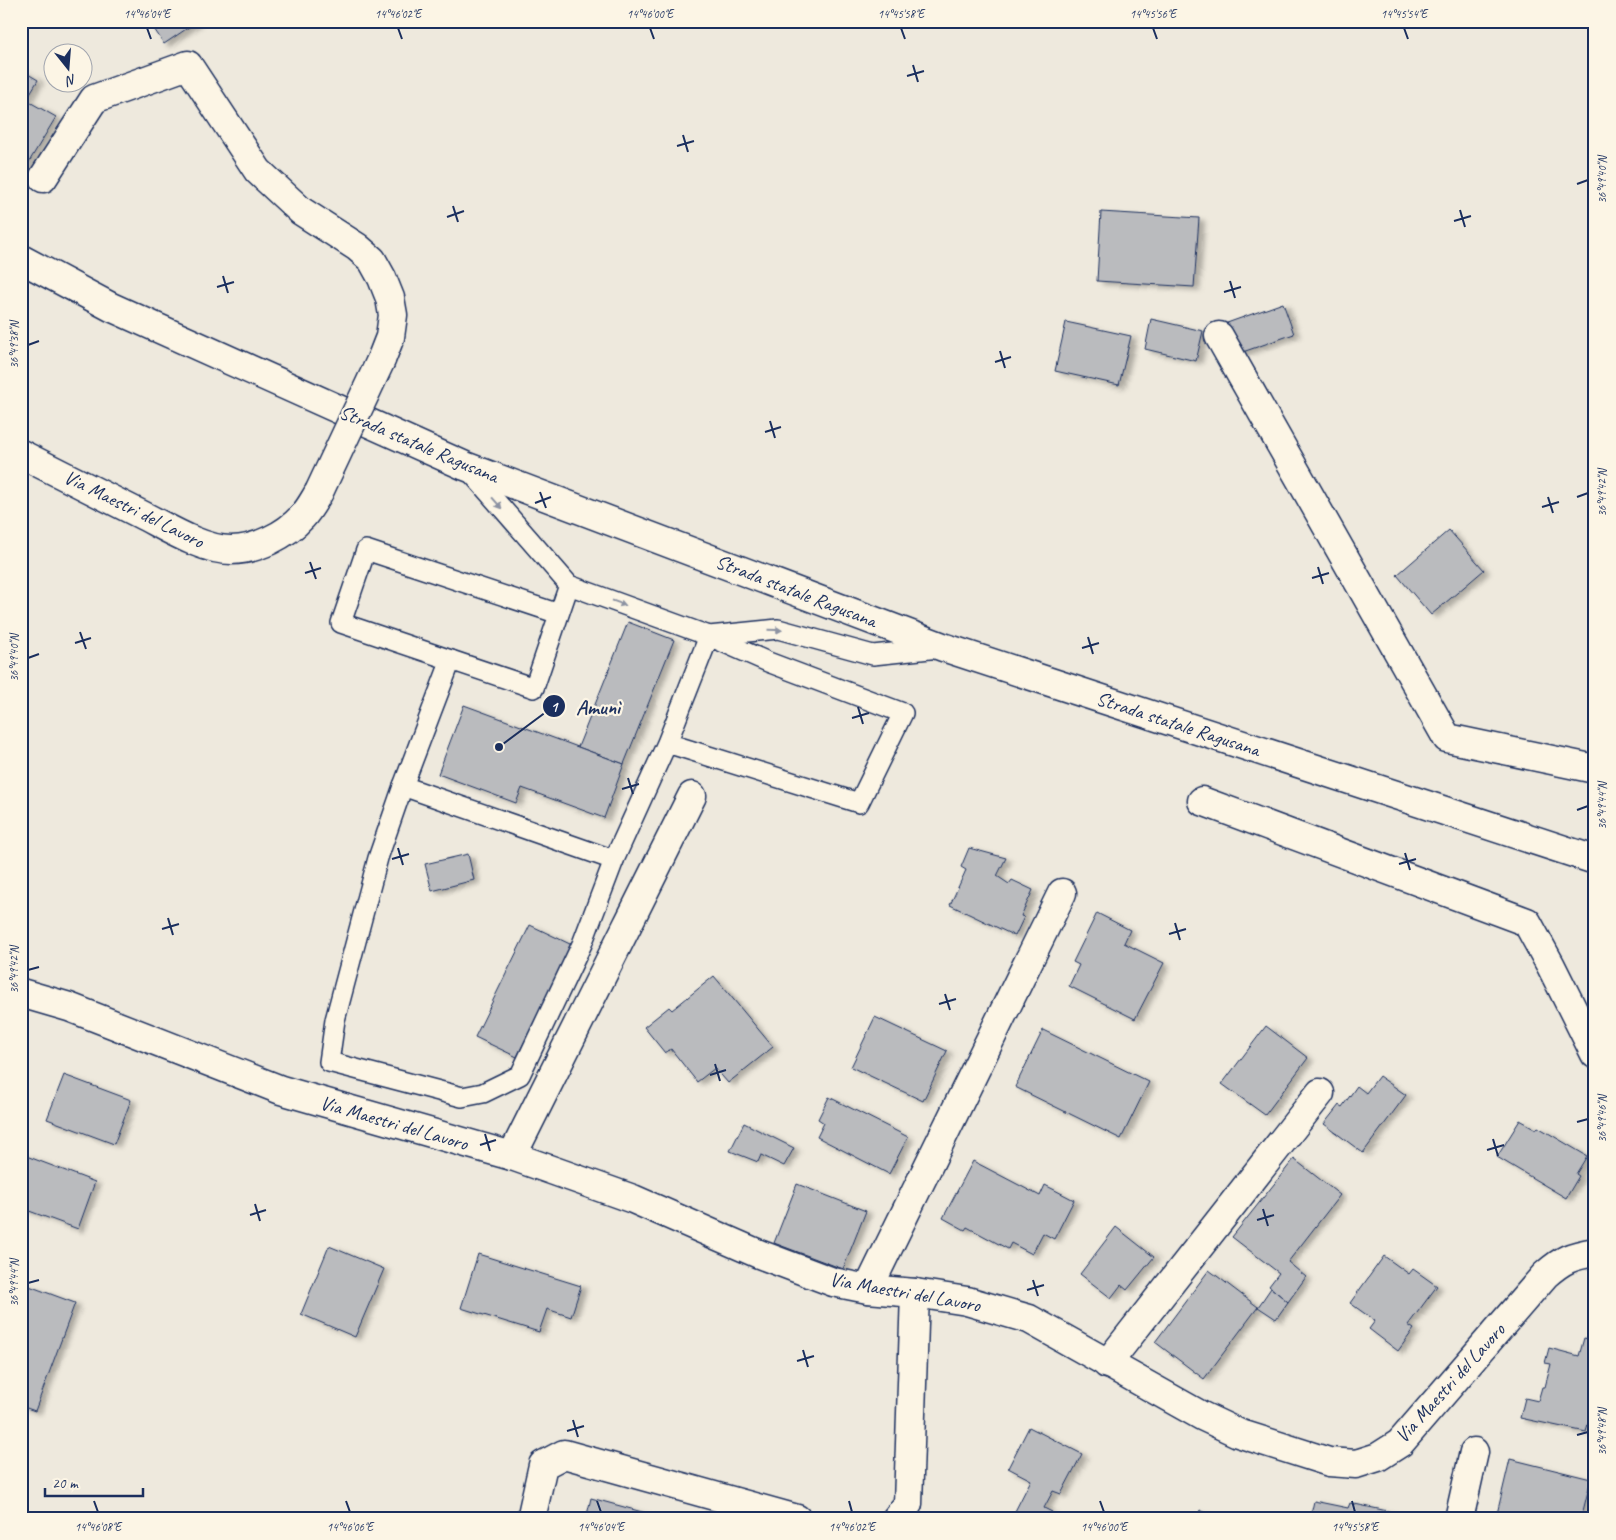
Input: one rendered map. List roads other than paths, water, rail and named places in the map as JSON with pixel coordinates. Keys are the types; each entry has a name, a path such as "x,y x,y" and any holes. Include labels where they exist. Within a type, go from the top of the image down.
{"street":[{"name":"Via Maestri del Lavoro","path":"21,454 177,533 209,546 232,550 252,546 272,538 303,517 319,492 381,360 390,337 393,315 390,298 372,260 357,247 301,212 258,171 188,65 94,99 43,178"},
{"name":"Strada statale Ragusana","path":"21,260 111,307 465,466 943,648 1595,860"},
{"path":"1219,336 1447,738 1595,769"},
{"path":"512,1156 692,796"},
{"path":"1202,801 1527,922 1595,1054"},
{"path":"868,1289 1062,893"},
{"name":"Via Maestri del Lavoro","path":"21,992 69,1007 281,1090 512,1156 633,1199 759,1254 833,1282 868,1289 916,1293 967,1301 1029,1320 1202,1416 1238,1433 1328,1462 1356,1464 1378,1457 1400,1444 1545,1275 1559,1263 1575,1255 1595,1252"},
{"path":"1107,1364 1320,1093"},
{"path":"896,1519 908,1504 916,1293"},
{"path":"1459,1519 1474,1452"},
{"path":"531,1519 543,1465 564,1454 797,1519"}],"lane":[{"path":"465,466 569,585 709,636 768,662 903,713 859,803 667,743"},
{"path":"559,614 366,550 341,623 534,688 569,585"},
{"path":"709,636 778,629 873,655 943,648"},
{"path":"451,660 403,786 376,868 335,1020 329,1062 462,1097 483,1093 520,1075 582,944 614,860 667,743 709,636"},
{"path":"403,786 614,860"}],"place":[{"name":"Amunì","path":"499,747"}]}
